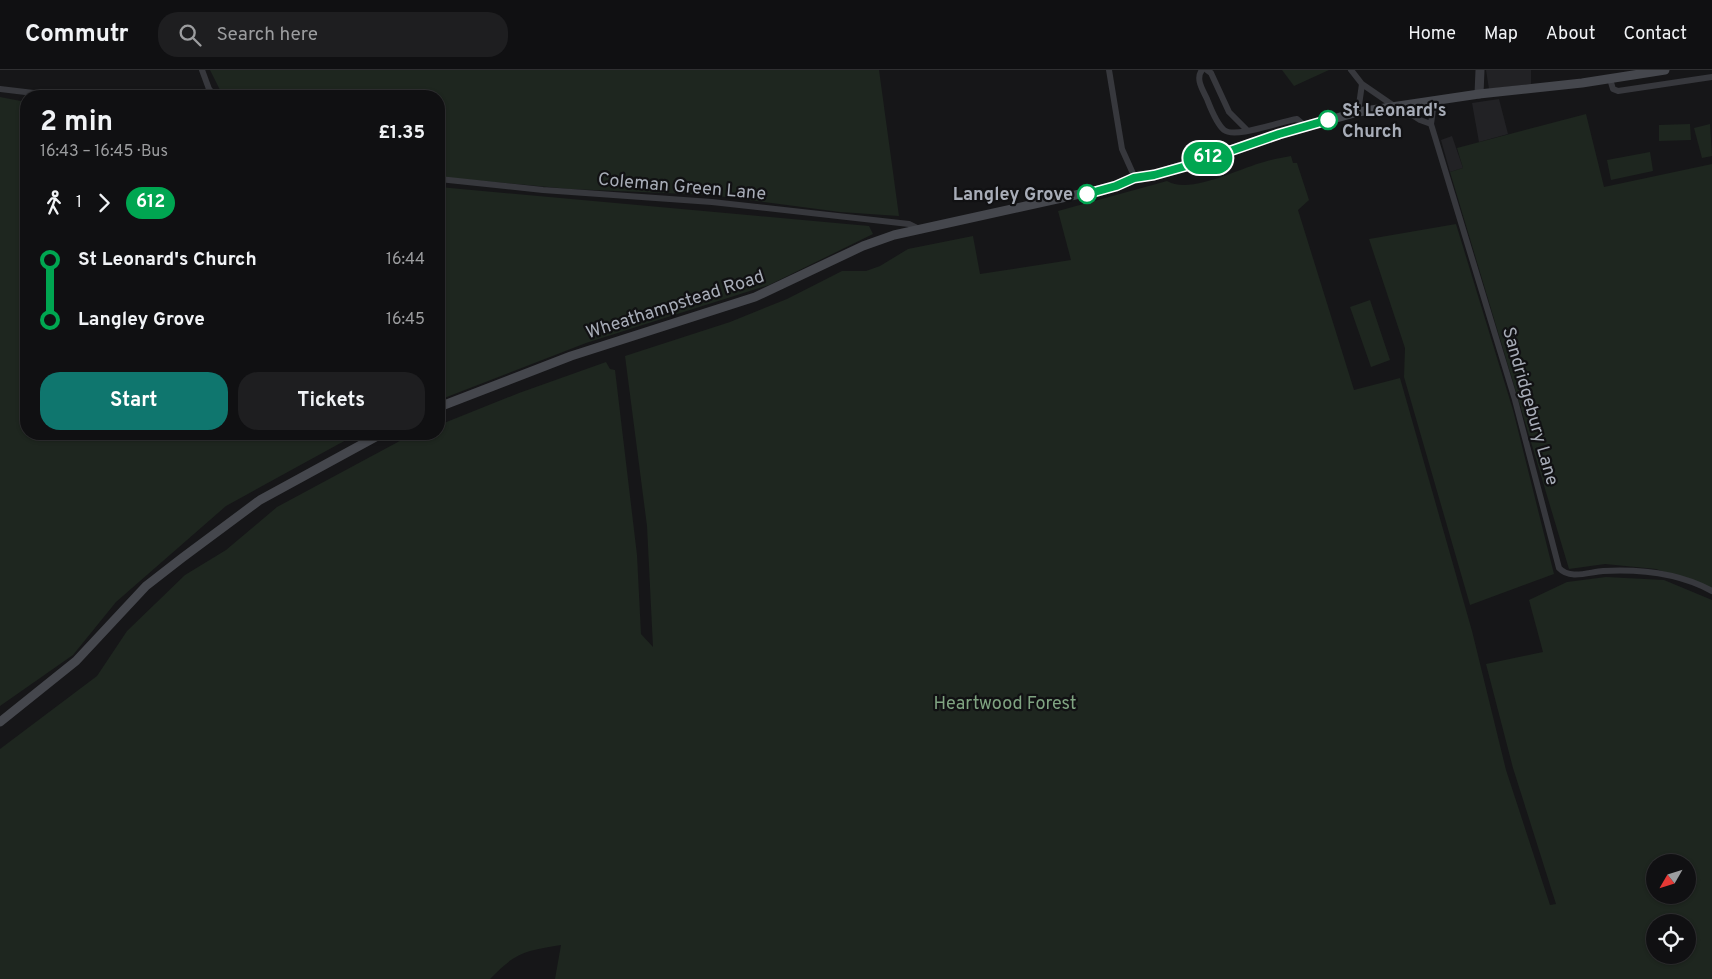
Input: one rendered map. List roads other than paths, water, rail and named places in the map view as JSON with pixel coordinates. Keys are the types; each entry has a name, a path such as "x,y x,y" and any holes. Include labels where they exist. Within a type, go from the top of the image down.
{"main road":[{"name":"Wheathampstead Road","path":"445,405 579,353 755,297 863,246 894,235 1116,186 1134,178 1154,175 1190,165 1305,126 1358,112 1665,70"},
{"path":"0,722 76,661 146,586 182,558 268,495 369,440"}],"street":[{"path":"202,70 208,89"},
{"path":"1109,70 1122,149 1134,178"},
{"path":"1202,70 1199,76 1200,84 1222,128 1231,133 1296,119 1305,126"},
{"path":"1207,70 1214,79 1229,112 1247,130"},
{"path":"1351,70 1362,84 1420,120 1431,124"},
{"path":"1479,94 1480,70"},
{"path":"1610,79 1612,89 1618,91 1712,77"},
{"path":"1358,112 1362,84"},
{"path":"0,89 20,91"},
{"name":"Sandridgebury Lane","path":"1434,102 1431,124 1515,400 1559,568 1565,573 1574,574 1612,570 1658,572 1712,591"},
{"name":"Coleman Green Lane","path":"445,181 542,190 712,202 909,224 921,230"}],"place":[{"name":"St Leonard's Church","path":"1328,120"},
{"name":"Langley Grove","path":"1087,194"}],"park label":[{"name":"Heartwood Forest","path":"1005,703"}]}
